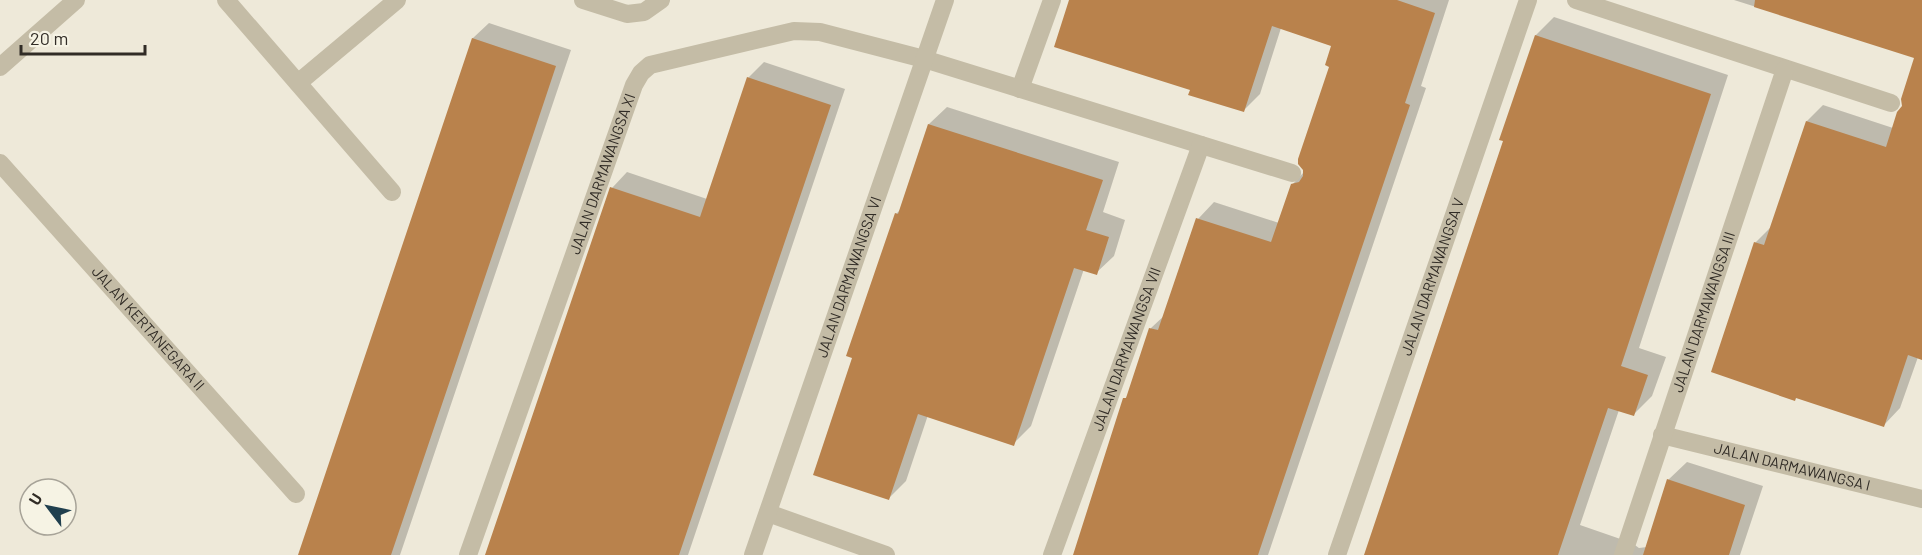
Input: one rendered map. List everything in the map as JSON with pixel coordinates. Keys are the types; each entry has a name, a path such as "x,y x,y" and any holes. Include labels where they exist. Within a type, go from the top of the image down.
{"street":[{"path":"0,67 76,0"},
{"path":"226,0 392,192"},
{"path":"298,83 397,0"},
{"path":"582,0 627,14 644,12 661,0"},
{"name":"JALAN DARMAWANGSA VI","path":"753,555 945,0"},
{"path":"1020,89 1052,0"},
{"name":"JALAN DARMAWANGSA V","path":"1337,555 1528,0"},
{"path":"1583,1 1891,104"},
{"name":"JALAN DARMAWANGSA XI","path":"468,555 630,96 641,73 650,65 794,31 820,32 924,59"},
{"path":"924,59 1292,173"},
{"name":"JALAN DARMAWANGSA III","path":"1623,555 1785,69"},
{"name":"JALAN DARMAWANGSA VII","path":"1052,555 1201,145"},
{"name":"JALAN KERTANEGARA II","path":"0,163 296,494"},
{"name":"JALAN DARMAWANGSA I","path":"1662,435 1922,499"},
{"path":"768,513 886,555"}],"building":[{"path":"1069,0 1397,0 1435,13 1405,103 1410,105 1258,555 1073,555 1123,398 1126,398 1149,328 1158,330 1196,218 1271,242 1291,184 1299,182 1303,176 1298,159 1329,67 1325,65 1331,46 1272,26 1244,112 1188,95 1190,90 1054,47"},
{"path":"1755,0 1922,0 1922,360 1908,355 1884,427 1796,398 1795,401 1711,372 1754,242 1764,245 1806,121 1886,147 1897,112 1902,106 1901,99 1914,58 1754,7"},
{"path":"1535,35 1711,94 1621,366 1648,375 1634,416 1608,408 1558,555 1364,555 1503,141 1499,140"},
{"path":"472,38 556,66 530,144 391,555 298,555"},
{"path":"747,77 831,105 679,555 485,555 610,187 700,217"},
{"path":"928,124 1103,180 1086,230 1109,237 1097,275 1074,268 1014,446 918,414 889,500 813,475 852,358 846,356"},
{"path":"1667,479 1745,505 1729,555 1643,555"}]}
